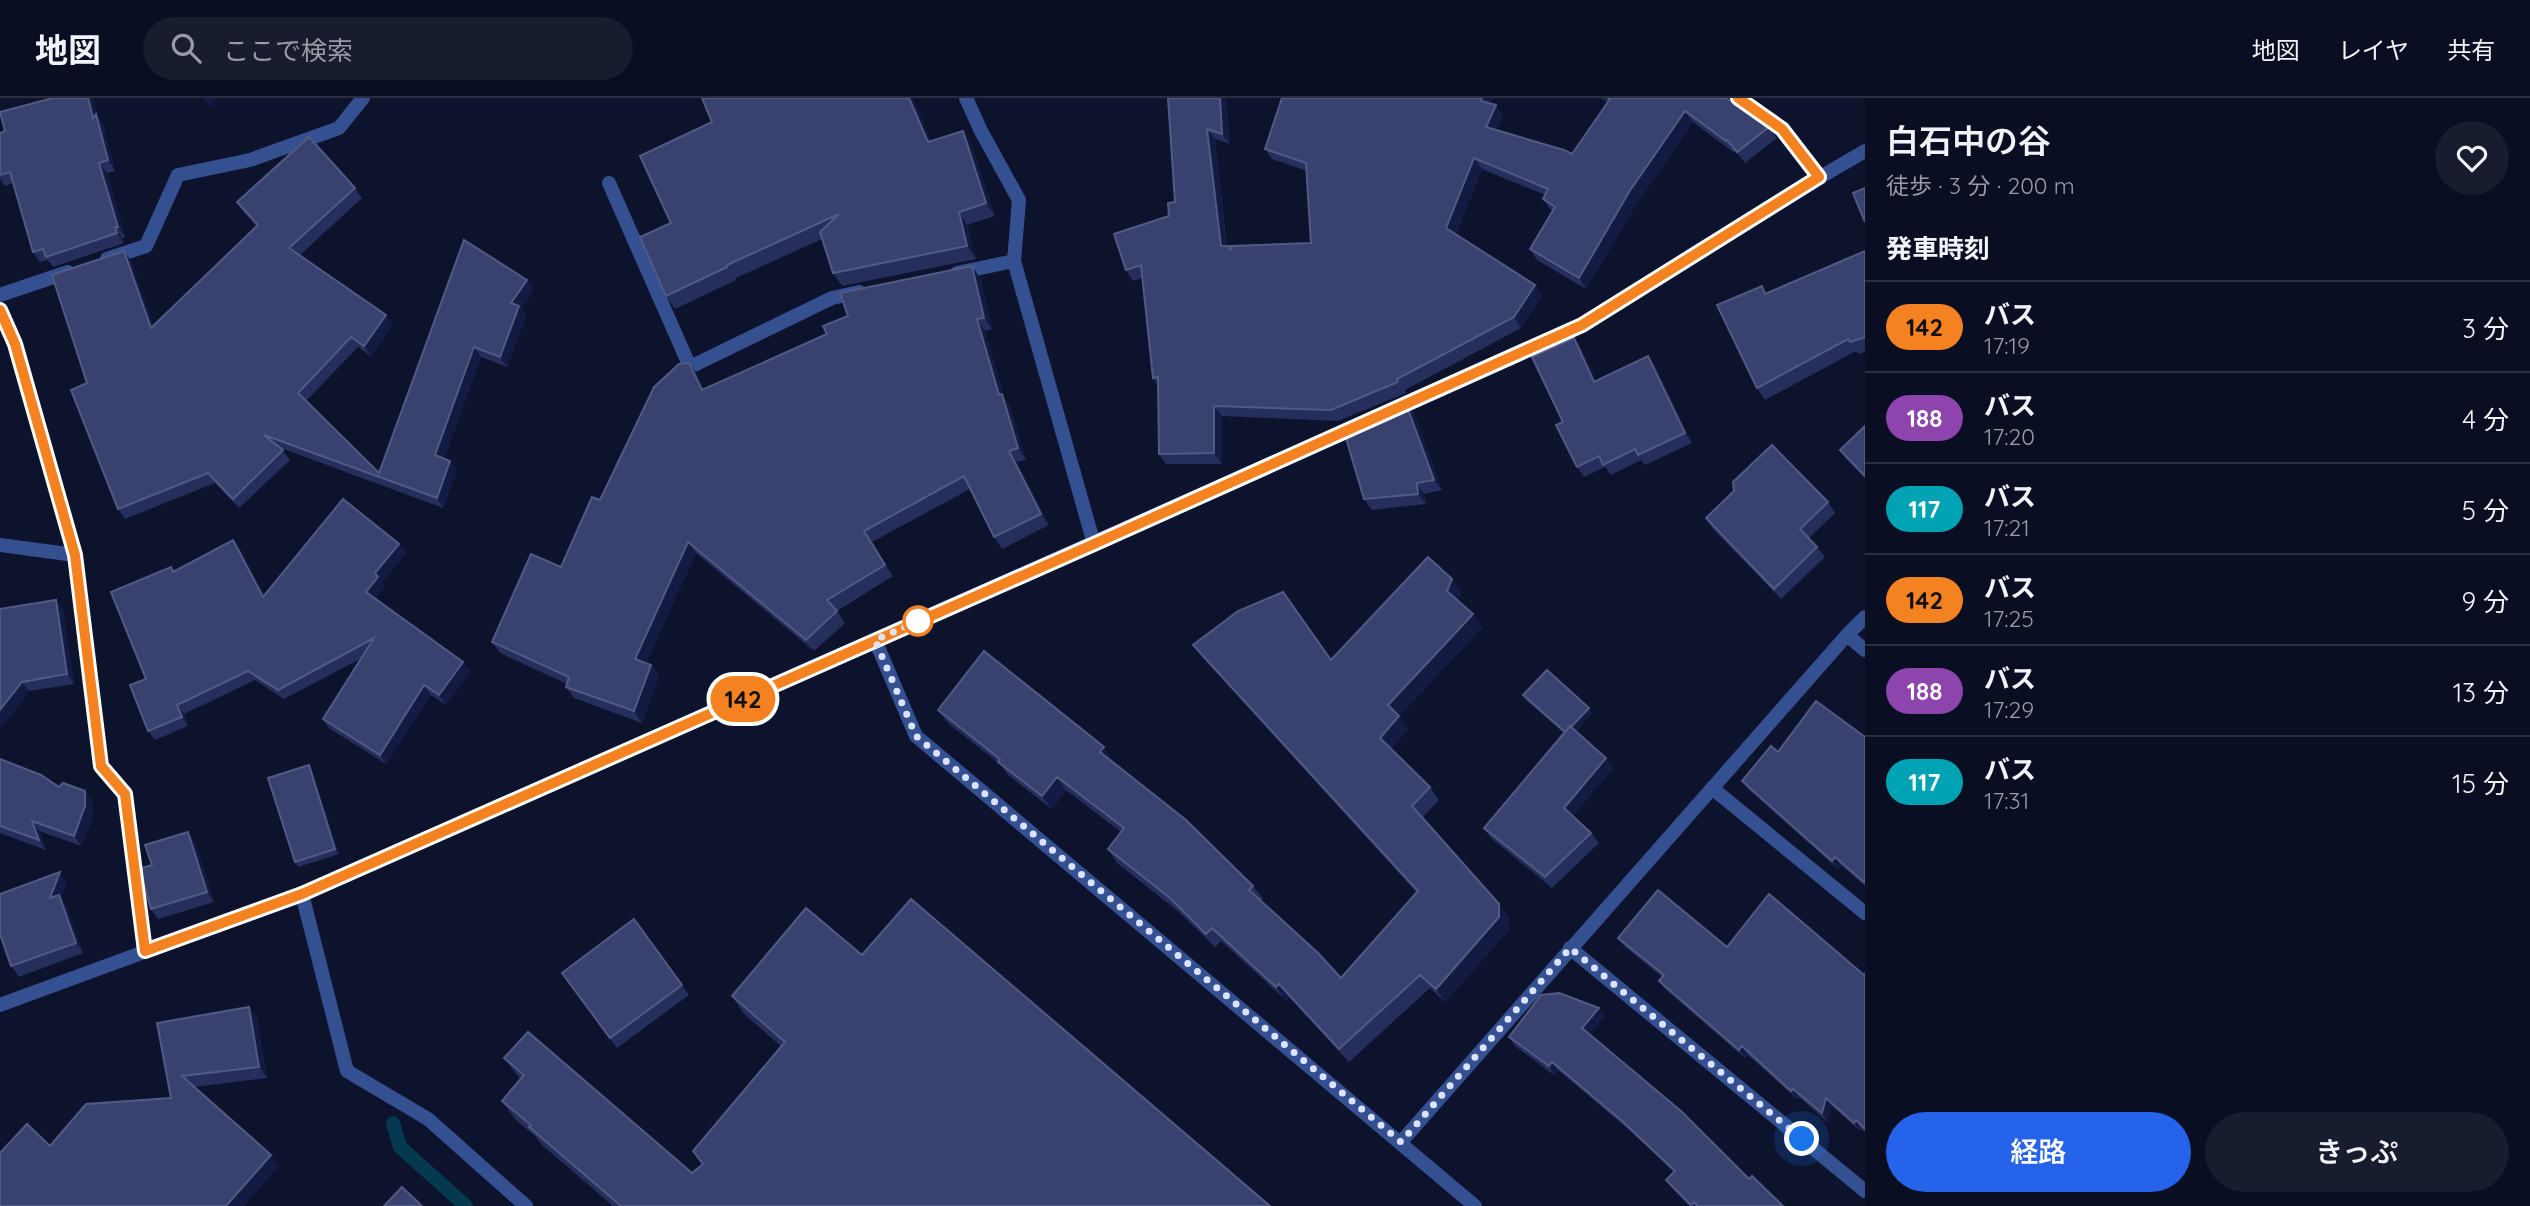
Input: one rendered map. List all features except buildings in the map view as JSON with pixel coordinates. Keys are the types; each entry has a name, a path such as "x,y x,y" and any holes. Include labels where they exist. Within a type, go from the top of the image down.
{"street":[{"path":"0,295 146,246 178,175 250,160 339,128 363,98"},
{"path":"966,98 1018,200 1014,261 1094,544"},
{"path":"1738,98 1782,129 1819,177"},
{"path":"0,1005 302,894 1582,325 1865,151"},
{"path":"610,183 690,367 832,298 871,290"},
{"path":"936,277 1014,261"},
{"path":"0,310 15,344 75,555 101,766 125,794 145,951"},
{"path":"0,545 75,555"},
{"path":"1401,1142 1865,617"},
{"path":"1847,635 1865,650"},
{"path":"875,640 916,736 1475,1206"},
{"path":"1712,788 1865,913"},
{"path":"302,894 347,1071 428,1119 526,1206"},
{"path":"1570,948 1865,1191"}],"waterway":[{"path":"393,1123 400,1147 466,1206"}],"bus line":[{"name":"142","path":"0,310 15,344 75,555 101,766 125,794 145,951 302,894 1582,325 1819,177 1782,129 1738,98"}],"route":[{"path":"918,621 923,619 875,640 916,736 1401,1142 1570,948 1802,1139"}]}
